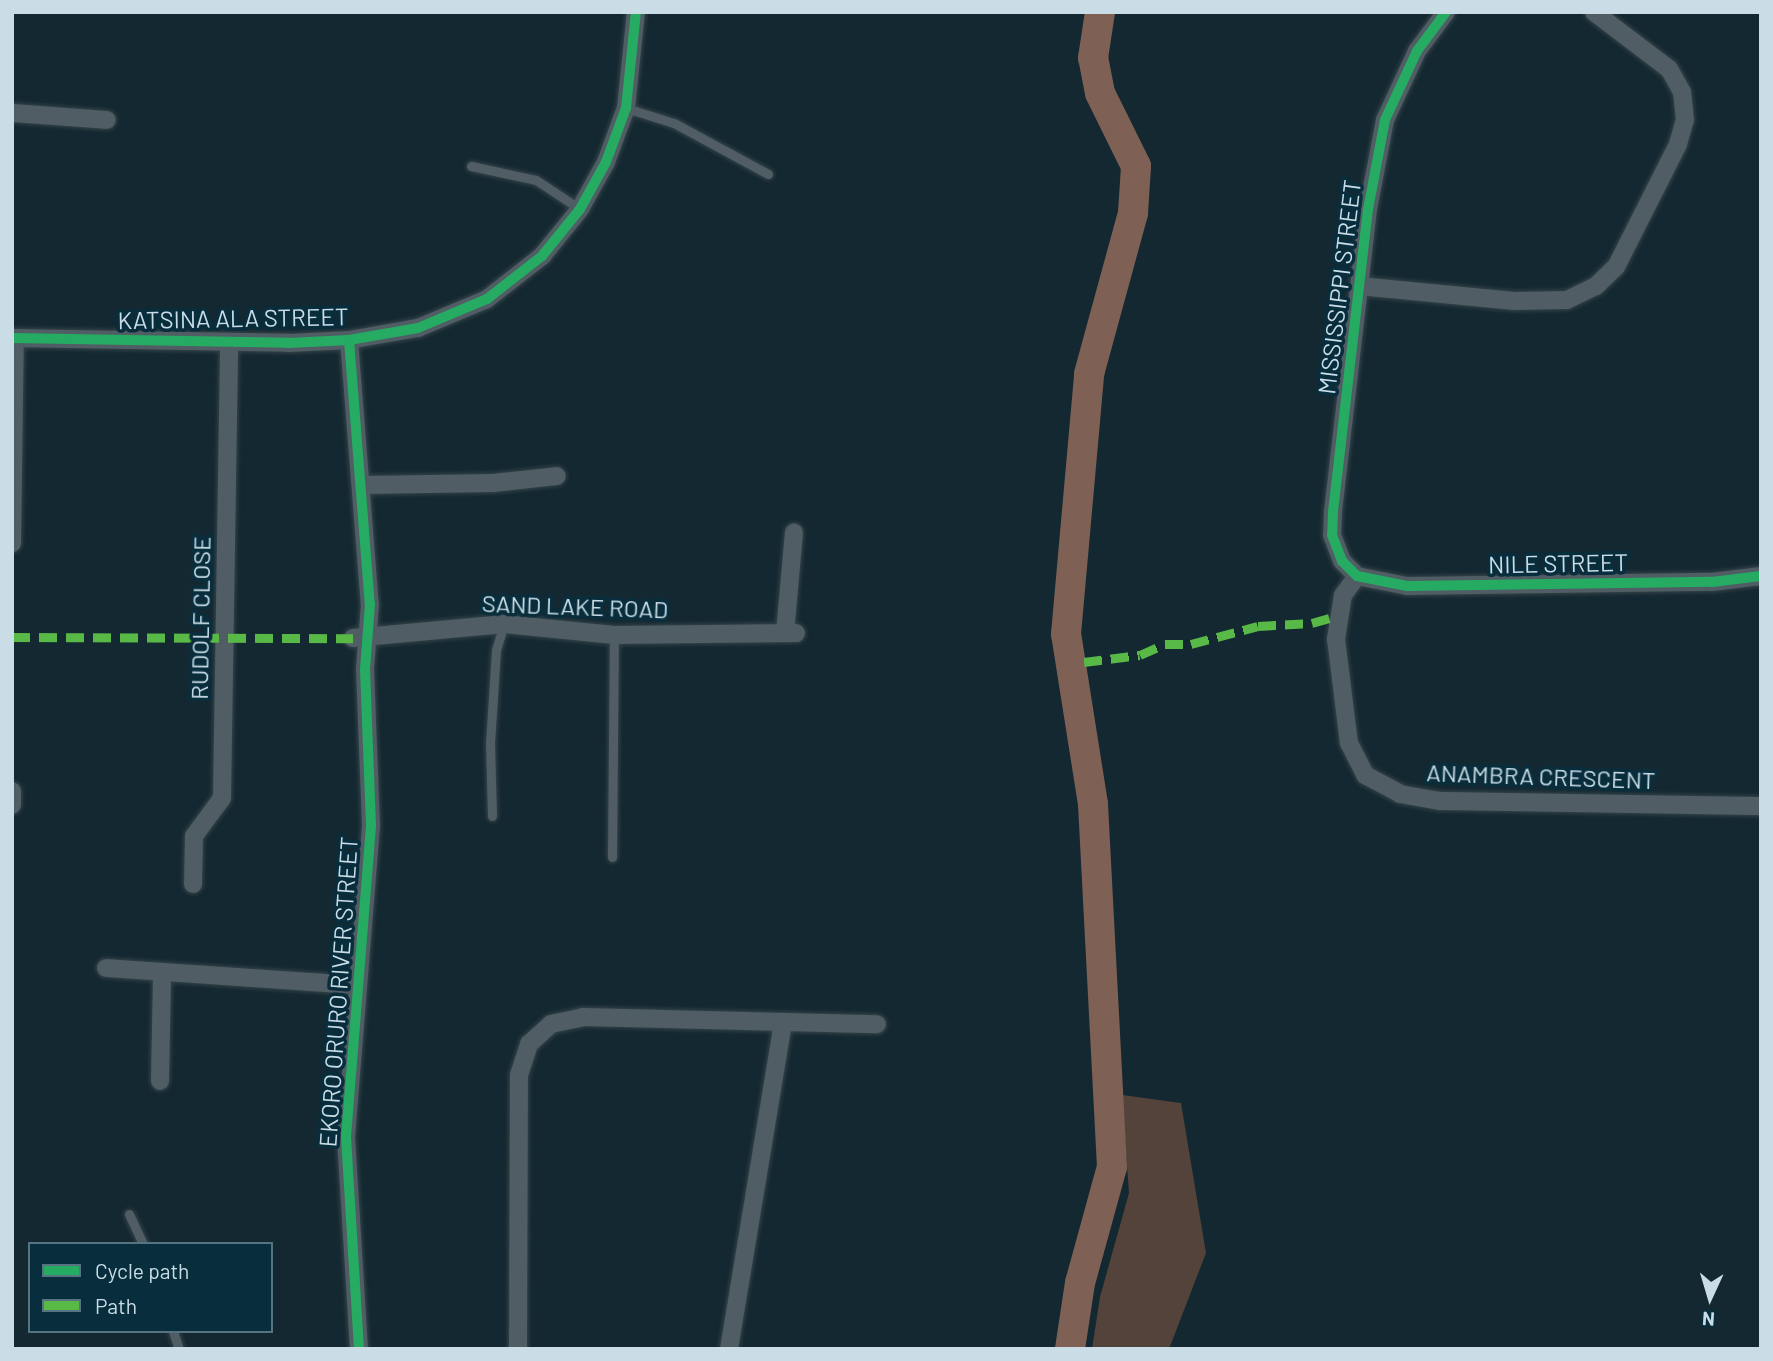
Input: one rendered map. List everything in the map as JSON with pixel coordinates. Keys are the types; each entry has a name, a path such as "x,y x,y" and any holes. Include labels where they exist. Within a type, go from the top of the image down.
{"street":[{"name":"KATSINA ALA STREET","path":"14,338 229,343 349,340 418,328 487,299 542,256 580,209 606,162 626,108 636,12"},
{"name":"MISSISSIPPI STREET","path":"1357,576 1342,561 1332,535 1359,286 1385,120 1417,51 1446,12"},
{"path":"1359,286 1514,301 1567,300 1596,286 1616,267 1678,144 1685,120 1682,92 1669,69 1594,12"},
{"path":"12,113 107,120"},
{"path":"12,543 14,338"},
{"name":"EKORO ORURO RIVER STREET","path":"349,340 364,485 360,638 371,826 356,985 346,1177 359,1349"},
{"name":"RUDOLF CLOSE","path":"193,884 194,836 222,798 229,343"},
{"path":"364,485 493,483 557,476"},
{"name":"SAND LAKE ROAD","path":"360,638 504,624 614,635 790,633 794,532"},
{"name":"NILE STREET","path":"1357,576 1407,586 1712,582 1761,576"},
{"name":"ANAMBRA CRESCENT","path":"1357,576 1343,595 1336,639 1349,743 1365,775 1400,794 1440,802 1761,806"},
{"path":"12,791 12,805"},
{"path":"106,968 162,974 356,985"},
{"path":"160,1081 162,974"},
{"path":"518,1349 519,1075 529,1044 551,1024 583,1017 877,1024"},
{"path":"729,1349 783,1021"}],"lane":[{"path":"626,108 674,124 768,174"},
{"path":"471,166 537,180 580,209"},
{"path":"492,816 489,743 496,650 504,624"},
{"path":"612,858 614,635"},
{"path":"129,1214 142,1242"}],"shaded area":[{"path":"1122,1095 1181,1103 1206,1253 1169,1349 1092,1349 1100,1297 1129,1193"}],"waterway":[{"path":"1070,1349 1080,1283 1112,1167 1093,804 1066,634 1089,374 1133,213 1136,166 1100,93 1093,58 1100,12"}],"marked path":[{"path":"1084,662 1140,655 1165,644 1191,644 1258,626 1312,623 1337,616"},
{"path":"12,637 353,638"}],"cycle path":[{"path":"12,338 289,343 349,340 418,328 487,299 542,256 580,209 606,162 626,108 636,12"},
{"path":"1446,12 1417,51 1385,120 1368,209 1333,512 1332,535 1342,561 1357,576 1407,586 1712,582 1761,576"},
{"path":"349,340 370,604 365,669 371,826 346,1137 359,1349"}]}
